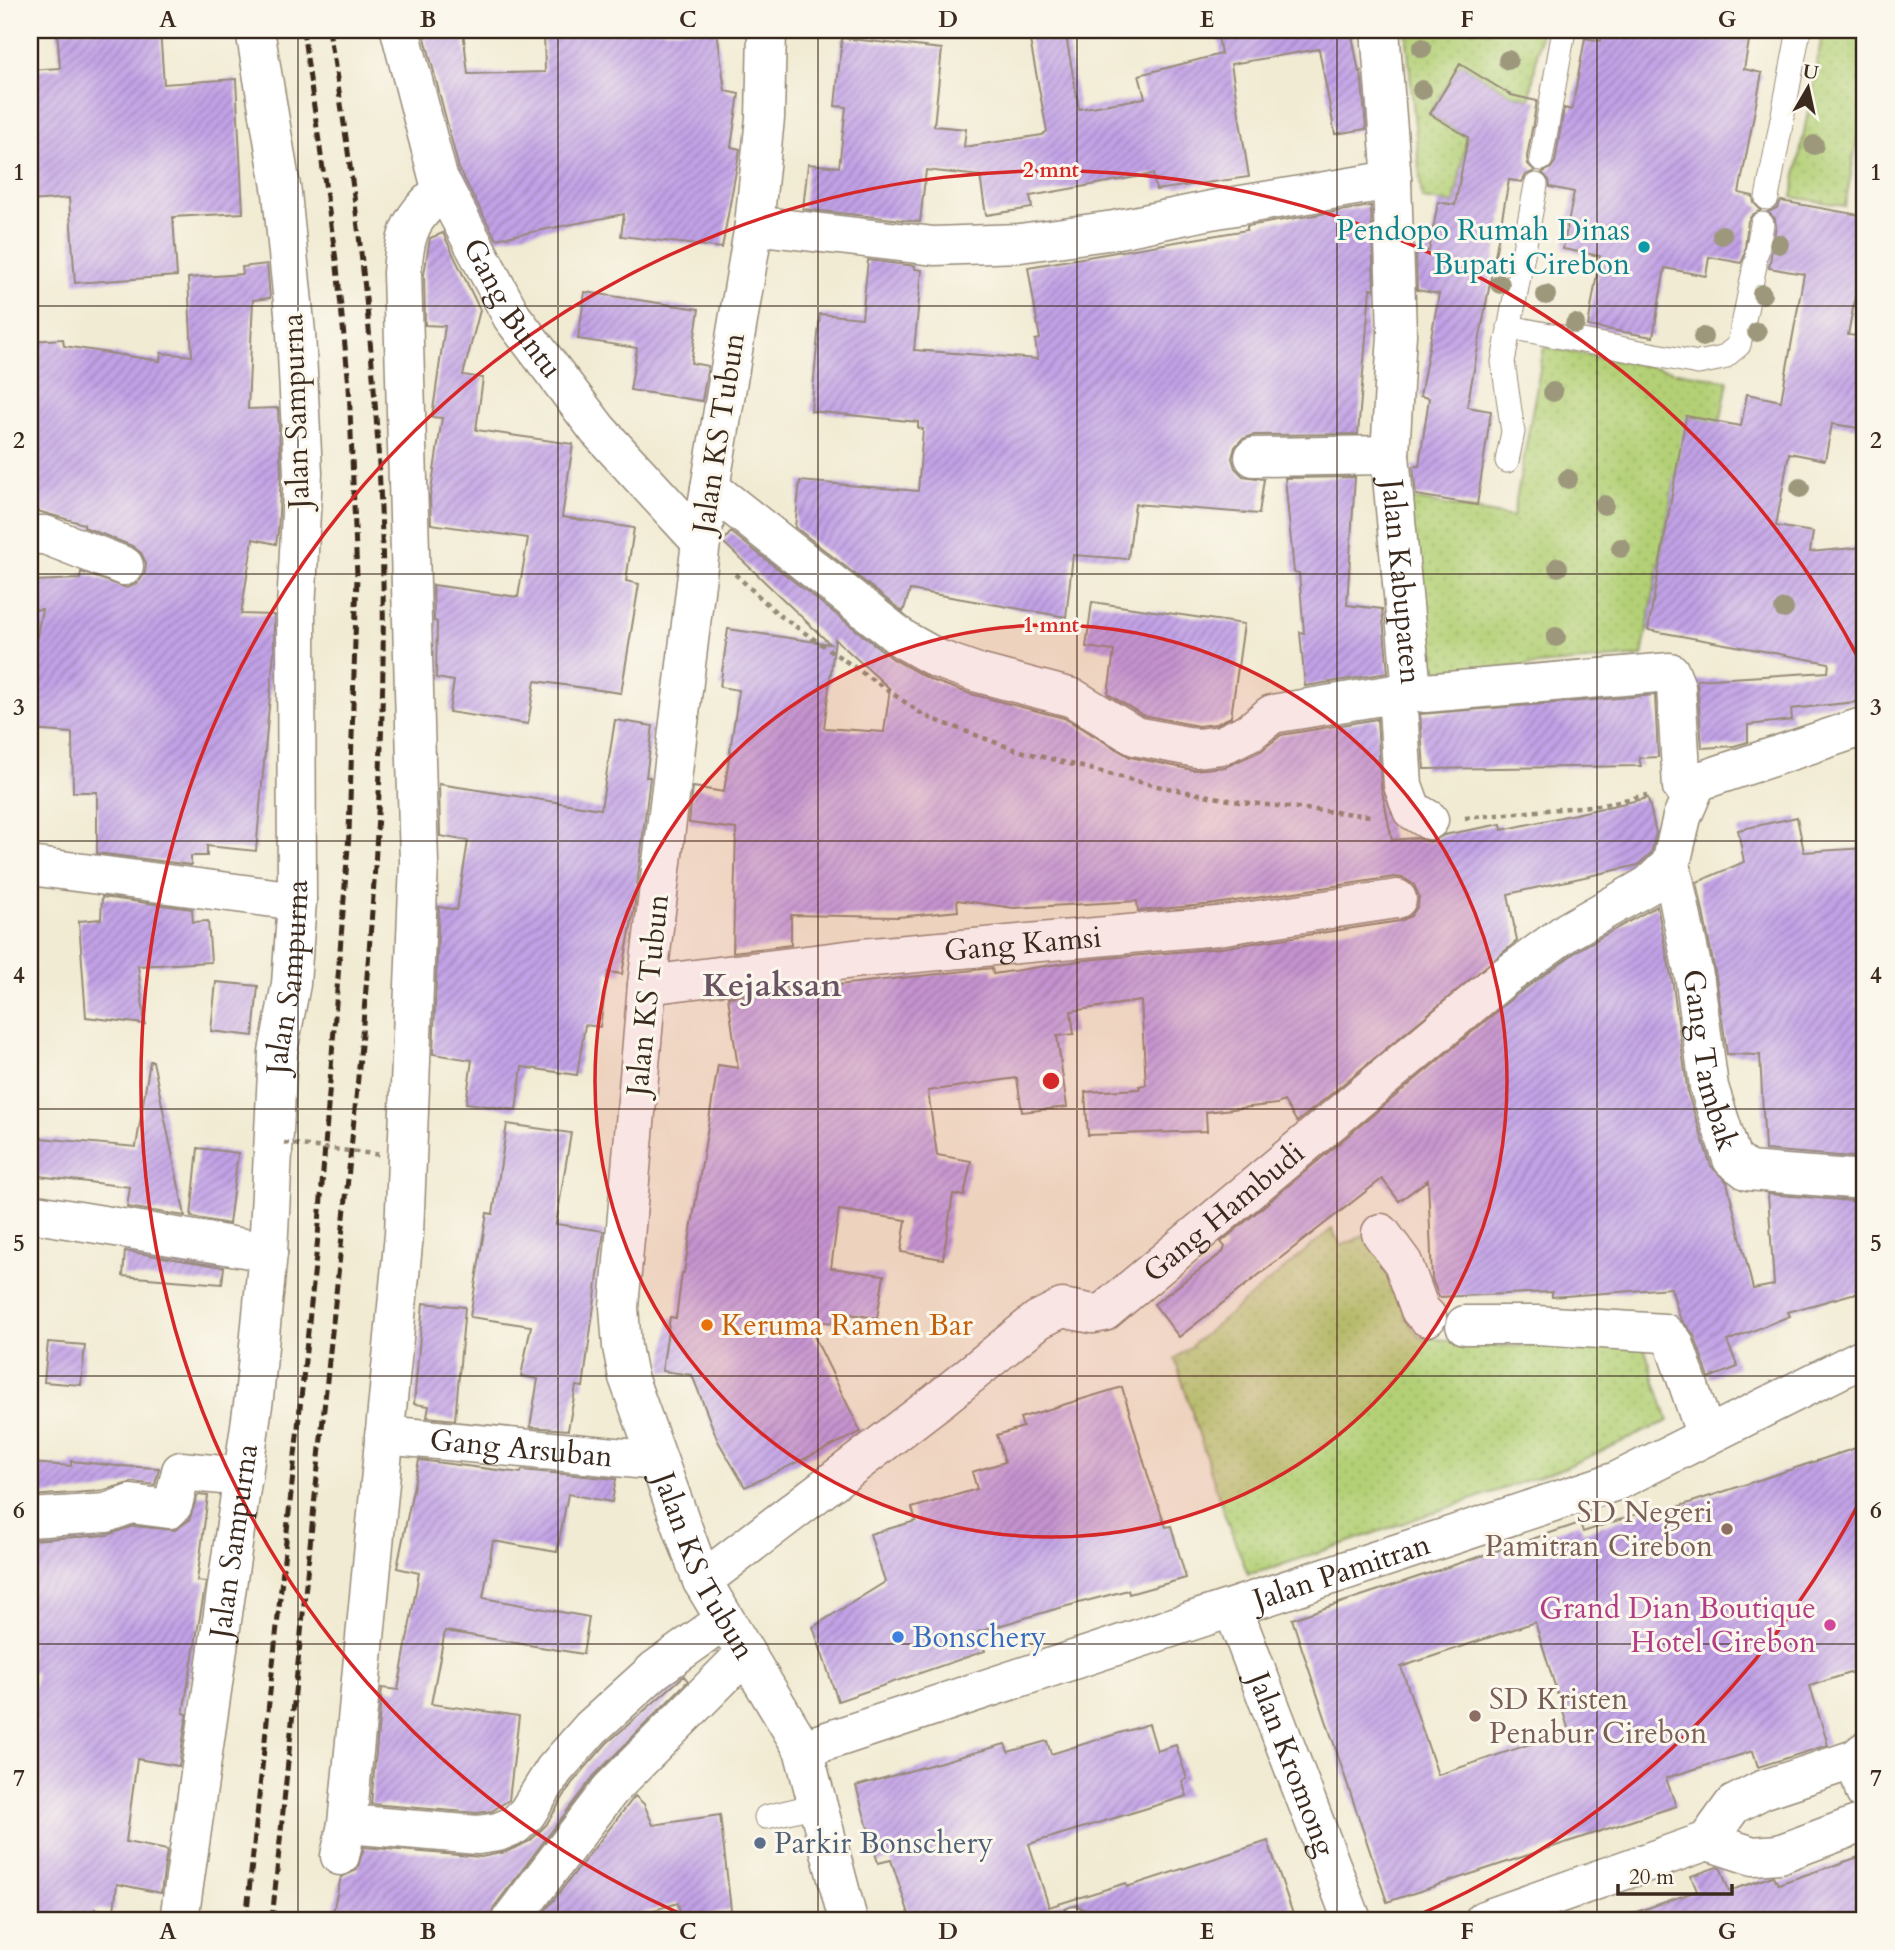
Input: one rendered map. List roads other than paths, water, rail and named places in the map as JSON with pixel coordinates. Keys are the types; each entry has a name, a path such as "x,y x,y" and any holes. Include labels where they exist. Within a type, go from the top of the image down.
{"street":[{"name":"Jalan Sampurna","path":"179,1920 243,1477 268,1252 278,1052 292,984 297,901 296,610 303,473 296,333 282,193 255,30"},
{"name":"Gang Buntu","path":"400,30 444,188 512,317 598,430 701,542"},
{"name":"Jalan KS Tubun","path":"767,30 765,118 754,225 701,542 646,985 619,1307 622,1347 628,1377 702,1581 803,1749 848,1920"},
{"name":"Jalan Kabupaten","path":"1380,30 1392,180 1397,334 1390,455 1405,692 1433,693 1670,672 1676,687 1682,787 1696,784"},
{"path":"754,225 934,246 1020,243 1114,230 1210,210 1392,180"},
{"path":"444,188 424,206 404,236 402,273 419,863 404,1234 343,1840 478,1835 498,1832 515,1825 527,1813 554,1770 591,1728 655,1670 725,1620"},
{"path":"1254,457 1390,455"},
{"path":"710,488 905,640 938,659 978,673 1073,698 1135,736 1197,748 1222,745 1251,732 1272,714 1405,692 1403,785 1412,810 1429,820"},
{"path":"30,535 45,535 124,566"},
{"path":"1671,864 1682,817 1696,784 1865,726"},
{"name":"Gang Tambak","path":"1671,864 1695,981 1709,1087 1732,1159 1748,1171 1865,1180"},
{"name":"Gang Hambudi","path":"702,1581 938,1401 1038,1320 1062,1307 1093,1314 1104,1311 1503,979 1568,931 1649,885 1671,864"},
{"path":"30,866 297,901"},
{"name":"Gang Kamsi","path":"646,985 862,958 1218,926 1397,899"},
{"path":"30,1213 268,1252"},
{"path":"1381,1233 1403,1263 1420,1310 1427,1318"},
{"path":"1465,1325 1537,1325 1652,1330 1664,1333 1674,1343 1706,1436"},
{"name":"Jalan Pamitran","path":"803,1749 1617,1481 1865,1357"},
{"name":"Gang Arsuban","path":"384,1435 659,1461"},
{"path":"30,1518 106,1513 131,1504 169,1509 173,1505 178,1474 186,1470 243,1477"},
{"name":"Jalan Kromong","path":"1233,1609 1352,1920"},
{"path":"511,1920 610,1790 745,1654"},
{"path":"1483,1920 1707,1841 1733,1805 1762,1790 1862,1767"},
{"path":"1707,1841 1753,1856 1779,1854 1865,1822"}],"lane":[{"path":"1541,159 1564,30"},
{"path":"1767,198 1798,30"},
{"path":"1507,461 1513,432 1503,362 1536,185"},
{"path":"1509,327 1698,363 1723,358 1739,345 1762,224"},
{"path":"766,1818 817,1805"}],"railway":[{"path":"246,1920 318,1237 349,834 357,576 349,386 337,267 303,30"},
{"path":"272,1920 356,1094 371,923 381,752 383,580 378,442 359,235 329,30"}],"place":[{"name":"Pendopo Rumah Dinas Bupati Cirebon","path":"1644,247"},
{"name":"Keruma Ramen Bar","path":"707,1325"},
{"name":"SD Negeri Pamitran Cirebon","path":"1727,1529"},
{"name":"Grand Dian Boutique Hotel Cirebon","path":"1830,1625"},
{"name":"Bonschery","path":"898,1637"},
{"name":"SD Kristen Penabur Cirebon","path":"1475,1716"},
{"name":"Parkir Bonschery","path":"760,1843"}],"district":[{"name":"Kejaksan","path":"772,985"}]}
